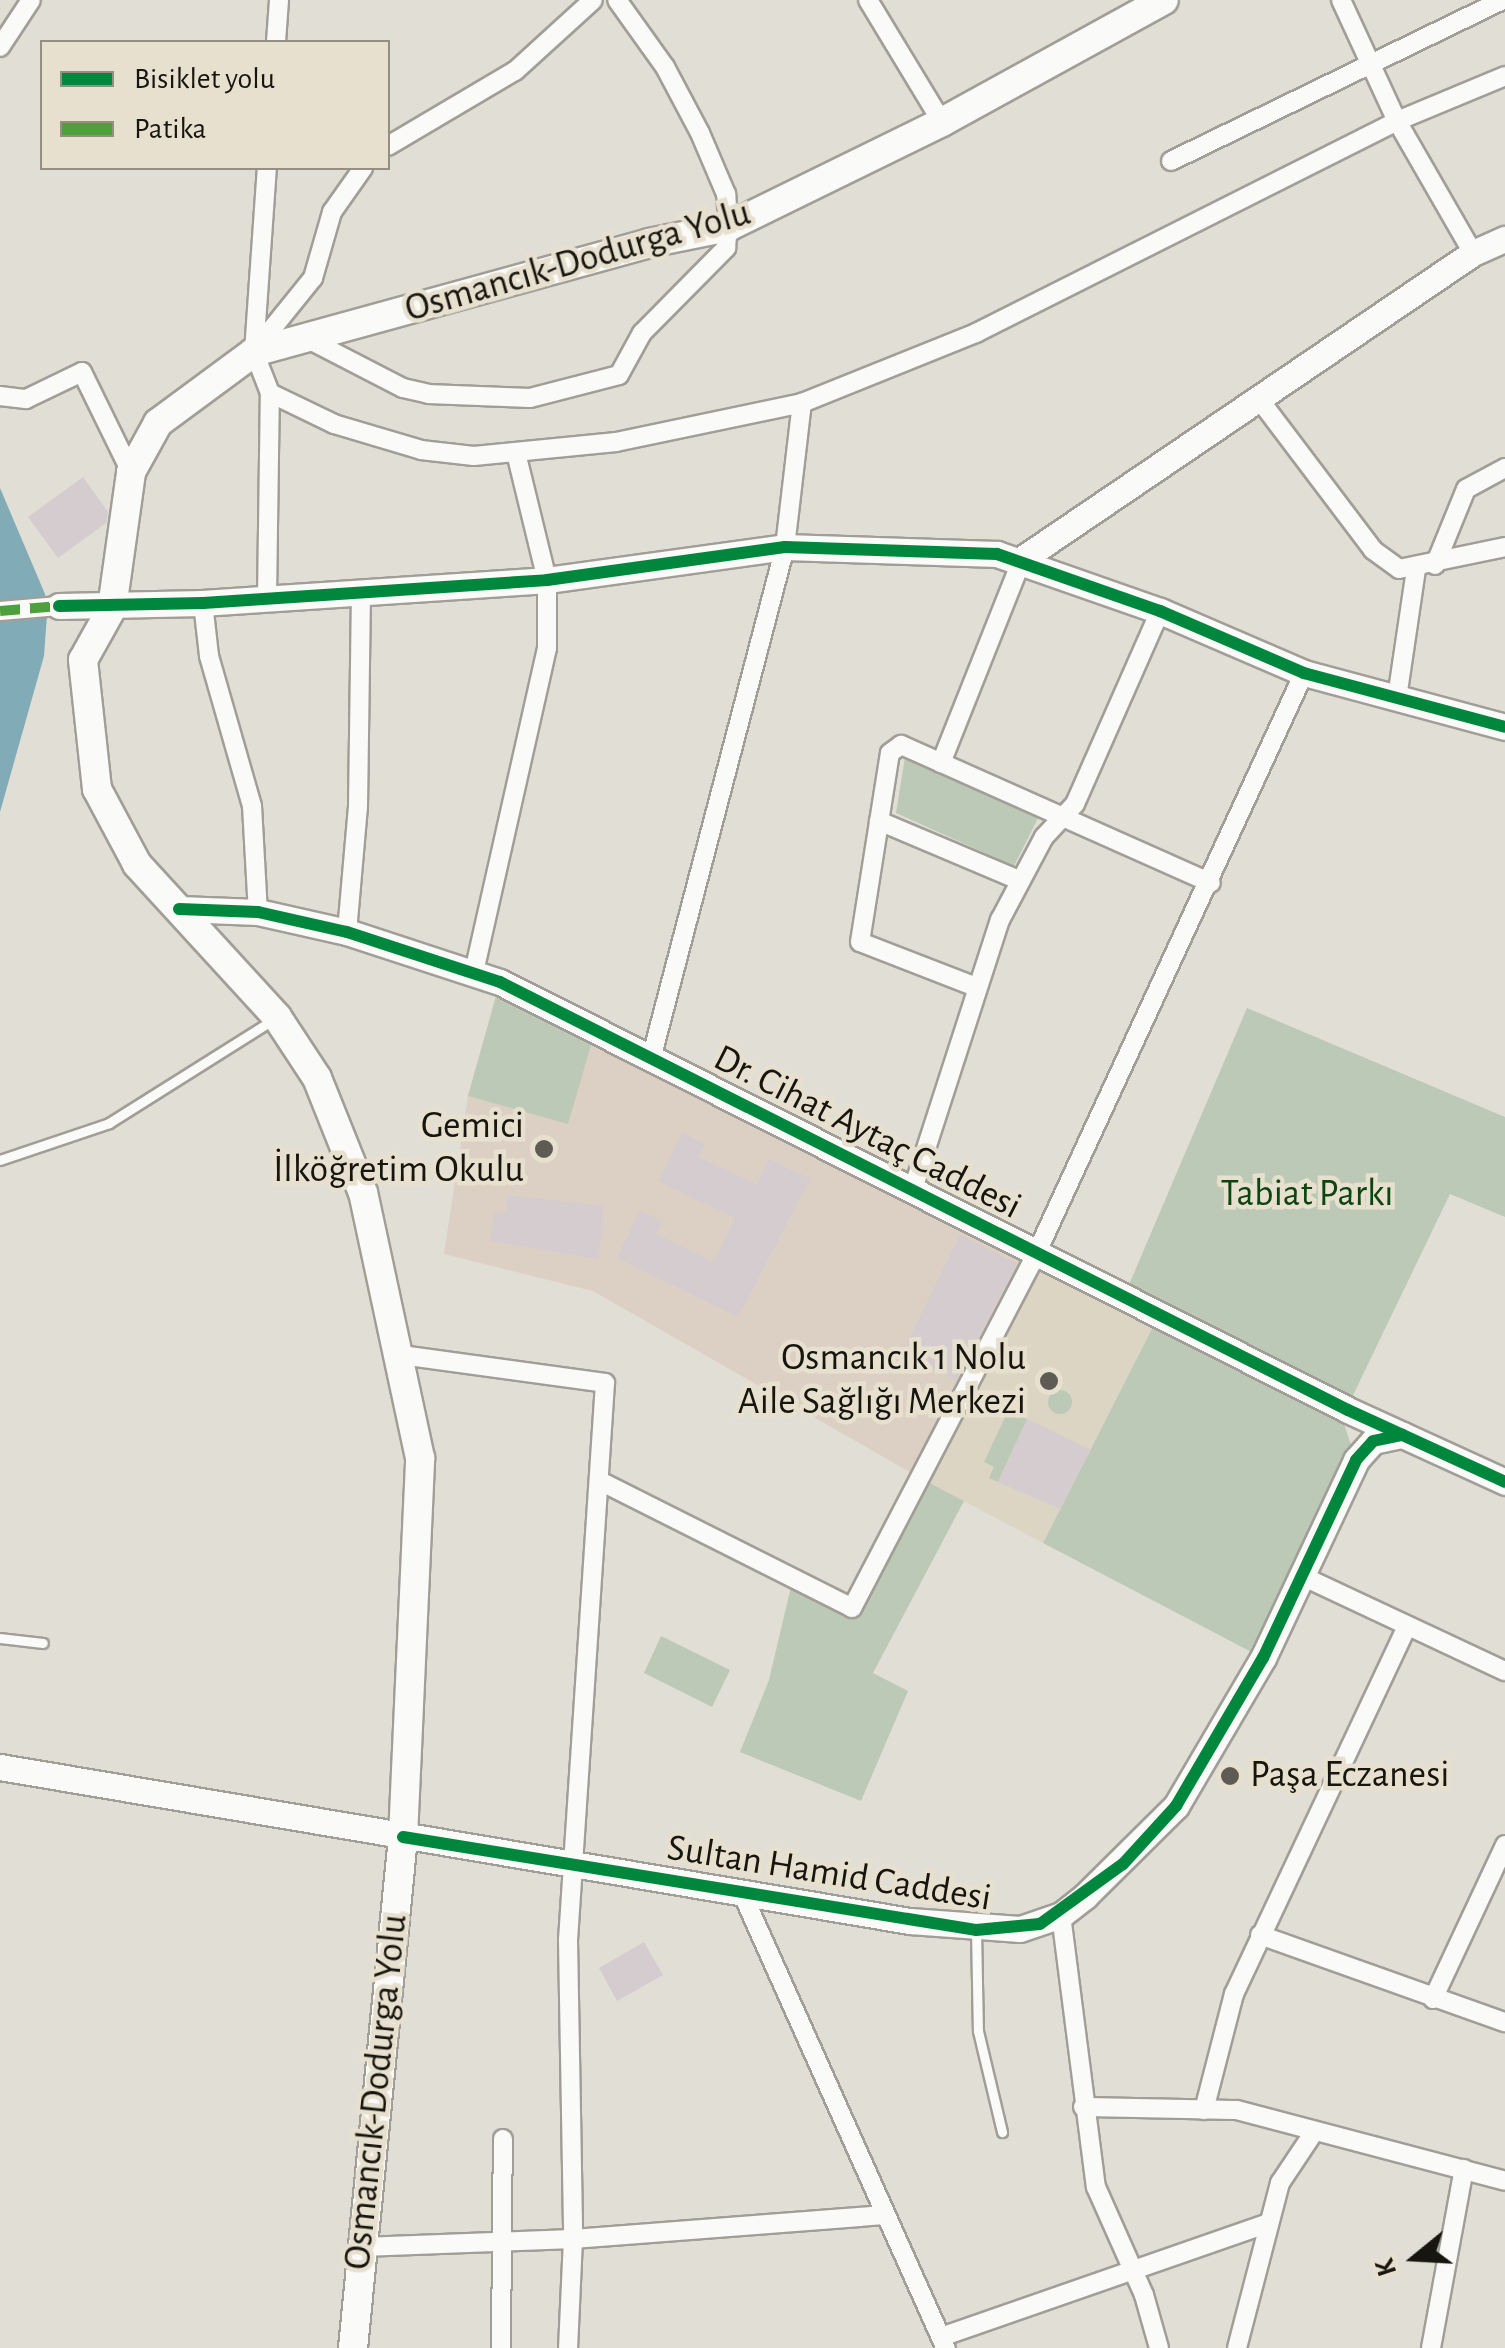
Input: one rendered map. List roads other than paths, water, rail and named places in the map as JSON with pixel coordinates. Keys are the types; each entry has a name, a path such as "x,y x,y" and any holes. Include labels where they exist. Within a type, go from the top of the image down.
{"main road":[{"name":"Osmancık-Dodurga Yolu","path":"352,2348 403,1837 423,1487 401,1355 346,1142 317,1078 277,1017 120,839 92,772 83,660 113,605 132,472 158,423 254,352 649,243 728,228 942,122 1129,8 1164,0"}],"street":[{"path":"0,46 32,0"},
{"path":"276,40 279,0"},
{"path":"390,145 515,71 593,0"},
{"path":"306,338 403,388 428,394 530,398 597,384 618,375 642,333 726,248 728,228 726,194 700,133 665,67 617,0"},
{"path":"868,0 942,122"},
{"path":"1340,0 1373,61 1397,120 1473,253"},
{"path":"1171,161 1502,0"},
{"path":"270,392 334,424 421,450 516,454 616,442 802,403 976,332 1397,120 1505,76"},
{"path":"267,170 254,352 270,392 267,599"},
{"path":"254,352 313,278 338,198 361,170"},
{"path":"942,764 1022,559 1473,253 1505,240"},
{"path":"0,396 26,399 82,372 132,472"},
{"path":"1259,399 1374,550 1398,569 1426,567 1505,548"},
{"path":"651,1058 785,547 802,403"},
{"path":"474,972 543,672 547,580 516,454"},
{"path":"1397,698 1426,567 1466,489 1505,468"},
{"path":"0,610 203,604 547,580 785,547 1022,559 1160,611 1304,673 1505,726"},
{"path":"348,932 358,808 361,593"},
{"path":"203,604 209,656 252,806 258,912"},
{"path":"914,1189 976,987 1020,880 1075,804 1160,611"},
{"path":"600,1481 852,1608 1038,1252 1304,673"},
{"path":"976,987 860,942 890,753 901,745 1210,883"},
{"path":"879,821 1020,880"},
{"name":"Dr. Cihat Aytaç Caddesi","path":"179,910 258,912 348,932 474,972 914,1189 1325,1399 1505,1482"},
{"path":"401,1355 604,1382 568,1940 573,2239 568,2348"},
{"path":"1325,1399 1342,1418 1356,1460"},
{"path":"1356,1460 1373,1440 1402,1435"},
{"name":"Sultan Hamid Caddesi","path":"0,1767 742,1893 976,1930 1020,1929 1061,1914 1123,1864 1176,1806 1304,1576 1356,1460"},
{"path":"1304,1576 1505,1671"},
{"path":"1204,2110 1217,2042 1260,1935 1407,1626"},
{"path":"1433,1999 1505,1845"},
{"path":"742,1893 943,2343 1269,2224"},
{"path":"1061,1914 1096,2187 1133,2271 1158,2348"},
{"path":"1260,1935 1505,2022"},
{"path":"1083,2107 1236,2110 1505,2181"},
{"path":"1237,2348 1280,2183 1314,2132"},
{"path":"501,2348 504,2139"},
{"path":"1432,2348 1464,2169"},
{"path":"362,2247 573,2239 884,2215"}],"lane":[{"path":"0,1160 109,1123 277,1017"},
{"path":"0,1638 43,1643"},
{"path":"976,1930 978,2031 1002,2132"}],"water":[{"path":"0,488 45,594 47,615 44,656 0,812"}],"place":[{"name":"Gemici İlköğretim Okulu","path":"544,1149"},
{"name":"Osmancık 1 Nolu Aile Sağlığı Merkezi","path":"1049,1381"},
{"name":"Paşa Eczanesi","path":"1230,1776"}],"park label":[{"name":"Tabiat Parkı","path":"1307,1195"}]}
